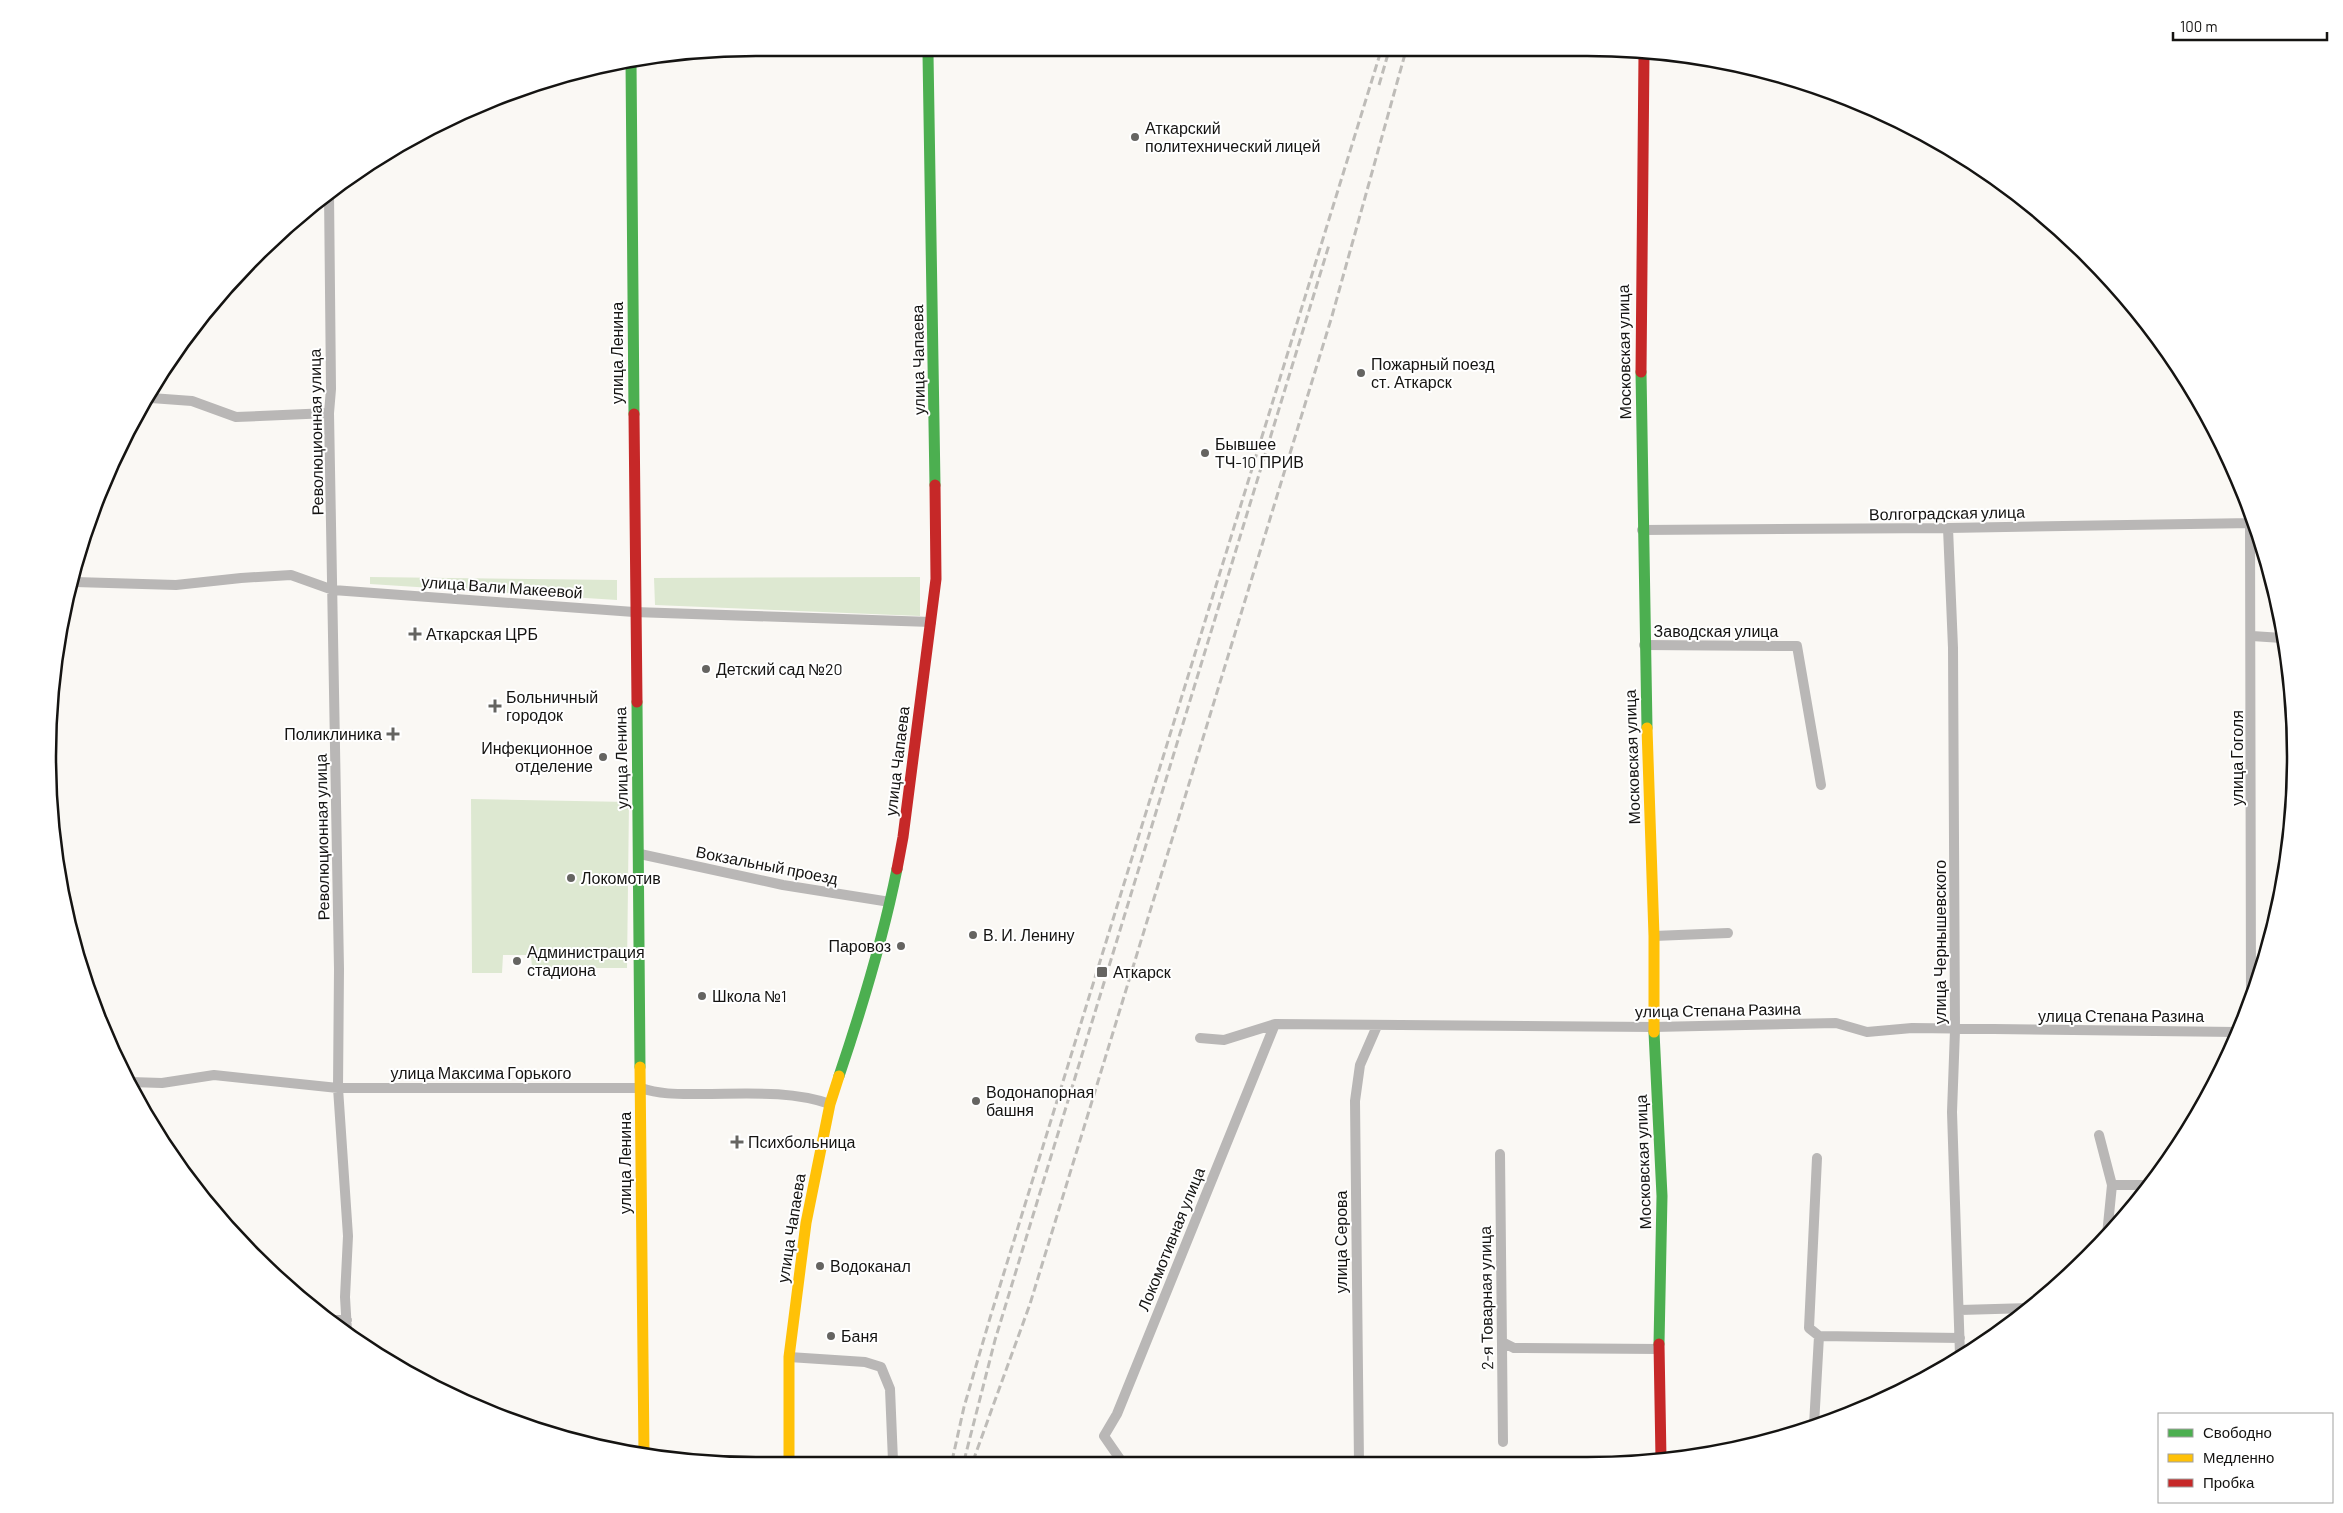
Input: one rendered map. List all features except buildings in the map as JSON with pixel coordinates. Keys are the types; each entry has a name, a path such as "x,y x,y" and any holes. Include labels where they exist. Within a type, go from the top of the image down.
{"street":[{"name":"улица Чапаева","path":"789,1457 789,1357 806,1223 830,1104 855,1029 890,902 903,837 931,622 936,569 934,317 928,56"},
{"name":"Московская улица","path":"1644,59 1640,276 1642,530 1654,936 1654,1027 1662,1196 1659,1349 1661,1452"},
{"name":"улица Ленина","path":"631,68 634,612 640,854 640,1088 644,1447"},
{"name":"Революционная улица","path":"329,202 331,389 329,413 340,977 338,1088 348,1236 345,1297 347,1324"},
{"path":"155,398 192,401 236,417 329,413"},
{"name":"Волгоградская улица","path":"1642,530 1948,528 2246,521"},
{"name":"улица Чернышевского","path":"1948,528 1953,648 1955,1030 1952,1112 1960,1349"},
{"name":"улица Гоголя","path":"2251,535 2251,978"},
{"name":"улица Вали Макеевой","path":"78,582 176,585 241,578 291,576 332,590 634,612 931,622"},
{"path":"2252,636 2276,638"},
{"name":"Заводская улица","path":"1644,645 1797,646 1821,785"},
{"name":"Вокзальный проезд","path":"640,854 784,885 890,902"},
{"path":"1654,936 1728,933"},
{"name":"улица Степана Разина","path":"1200,1038 1224,1040 1275,1024 1654,1027 1836,1023 1867,1032 1912,1028 2230,1032"},
{"name":"Локомотивная улица","path":"1119,1457 1104,1436 1121,1404 1275,1024"},
{"name":"улица Серова","path":"1359,1457 1355,1101 1360,1064 1377,1026"},
{"name":"улица Максима Горького","path":"137,1082 162,1083 214,1075 338,1088 640,1088 658,1094 763,1094 810,1098 830,1104"},
{"path":"2099,1135 2112,1185 2108,1223"},
{"name":"2-я Товарная улица","path":"1500,1154 1503,1442"},
{"path":"1817,1158 1809,1328 1819,1336 1960,1338"},
{"path":"2112,1185 2140,1185"},
{"path":"1960,1310 2017,1308"},
{"path":"341,1320 347,1320"},
{"path":"1814,1419 1819,1336"},
{"path":"1502,1342 1514,1348 1659,1349"},
{"path":"789,1357 865,1362 881,1367 890,1390 894,1457"}],"green space":[{"path":"370,577 617,580 617,600 370,584"},
{"path":"920,577 920,616 655,605 654,578"},
{"name":"Локомотив","path":"471,799 629,802 627,968 532,968 531,955 503,955 502,973 472,973"}],"railway":[{"path":"953,1457 964,1407 990,1318 1379,56"},
{"path":"1379,85 1387,56"},
{"path":"974,1457 1030,1304 1332,316 1404,56"},
{"path":"965,1457 995,1340 1329,245"}],"traffic: fast":[{"path":"928,56 935,485"},
{"path":"631,68 634,414"},
{"path":"1641,372 1647,728"},
{"path":"637,702 640,1067"},
{"path":"839,1076 871,973 897,869"},
{"path":"1654,1032 1662,1196 1659,1344"}],"traffic: slow":[{"path":"1647,728 1654,936 1654,1032"},
{"path":"640,1067 644,1447"},
{"path":"789,1457 789,1357 806,1223 830,1104 839,1076"}],"traffic: jam":[{"path":"1641,372 1644,59"},
{"path":"634,414 637,702"},
{"path":"897,869 903,837 936,579 935,485"},
{"path":"1659,1344 1661,1452"}],"place":[{"name":"Аткарский политехнический лицей","path":"1135,137"},
{"name":"Пожарный поезд ст. Аткарск","path":"1361,373"},
{"name":"Бывшее ТЧ-10 ПРИВ","path":"1205,453"},
{"name":"Аткарская ЦРБ","path":"415,634"},
{"name":"Детский сад №20","path":"706,669"},
{"name":"Больничный городок","path":"495,706"},
{"name":"Поликлиника","path":"393,734"},
{"name":"Инфекционное отделение","path":"603,757"},
{"name":"Локомотив","path":"571,878"},
{"name":"В. И. Ленину","path":"973,935"},
{"name":"Паровоз","path":"901,946"},
{"name":"Администрация стадиона","path":"517,961"},
{"name":"Аткарск","path":"1102,972"},
{"name":"Школа №1","path":"702,996"},
{"name":"Водонапорная башня","path":"976,1101"},
{"name":"Психбольница","path":"737,1142"},
{"name":"Водоканал","path":"820,1266"},
{"name":"Баня","path":"831,1336"}]}
